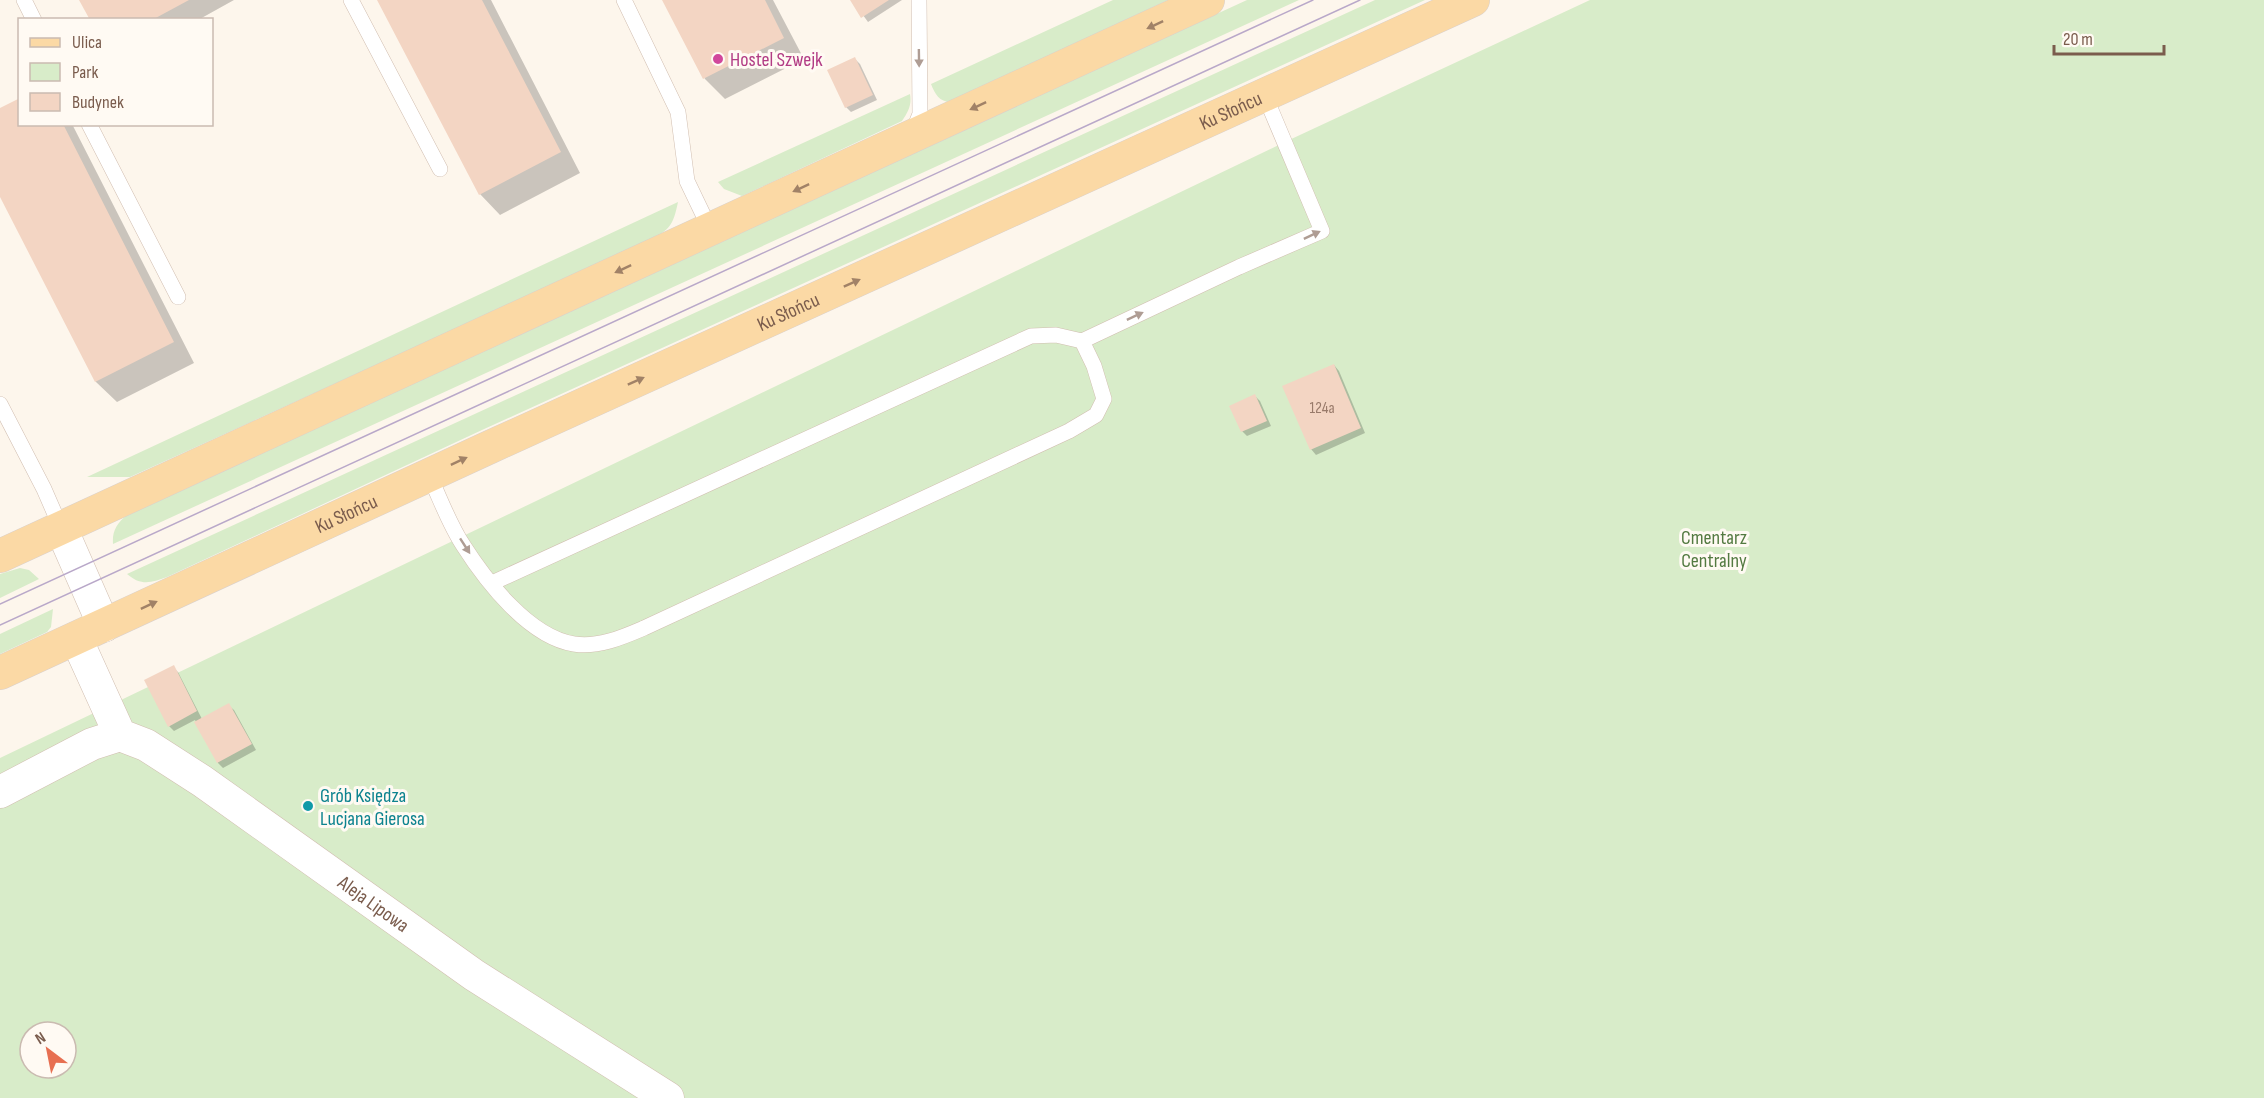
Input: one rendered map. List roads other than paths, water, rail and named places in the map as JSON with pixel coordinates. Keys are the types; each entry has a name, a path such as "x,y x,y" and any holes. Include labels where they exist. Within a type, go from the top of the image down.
{"main road":[{"path":"0,556 1208,0"},
{"name":"Ku Słońcu","path":"0,673 429,475 1473,0"}],"street":[{"path":"0,792 57,760 92,744 120,735 100,692 90,632 61,528"},
{"name":"Aleja Lipowa","path":"120,735 146,745 202,781 474,975 668,1098"}],"lane":[{"path":"24,0 33,18"},
{"path":"351,0 440,169"},
{"path":"624,0 678,112 687,181 710,229"},
{"path":"911,136 920,114 919,0"},
{"path":"492,583 1031,336 1056,335 1082,341 1239,267 1322,231 1265,96"},
{"path":"90,126 178,297"},
{"path":"429,475 463,545 524,619 546,635 574,644 602,644 634,633 1070,431 1096,415 1104,399 1094,366 1082,341"},
{"path":"0,404 44,489 61,528"}],"tram line":[{"path":"0,604 1313,0"},
{"path":"0,625 1360,0"}],"place":[{"name":"Hostel Szwejk","path":"718,59"},
{"name":"Grób Księdza Lucjana Gierosa","path":"308,806"}],"park label":[{"name":"Cmentarz Centralny","path":"1714,548"}]}
